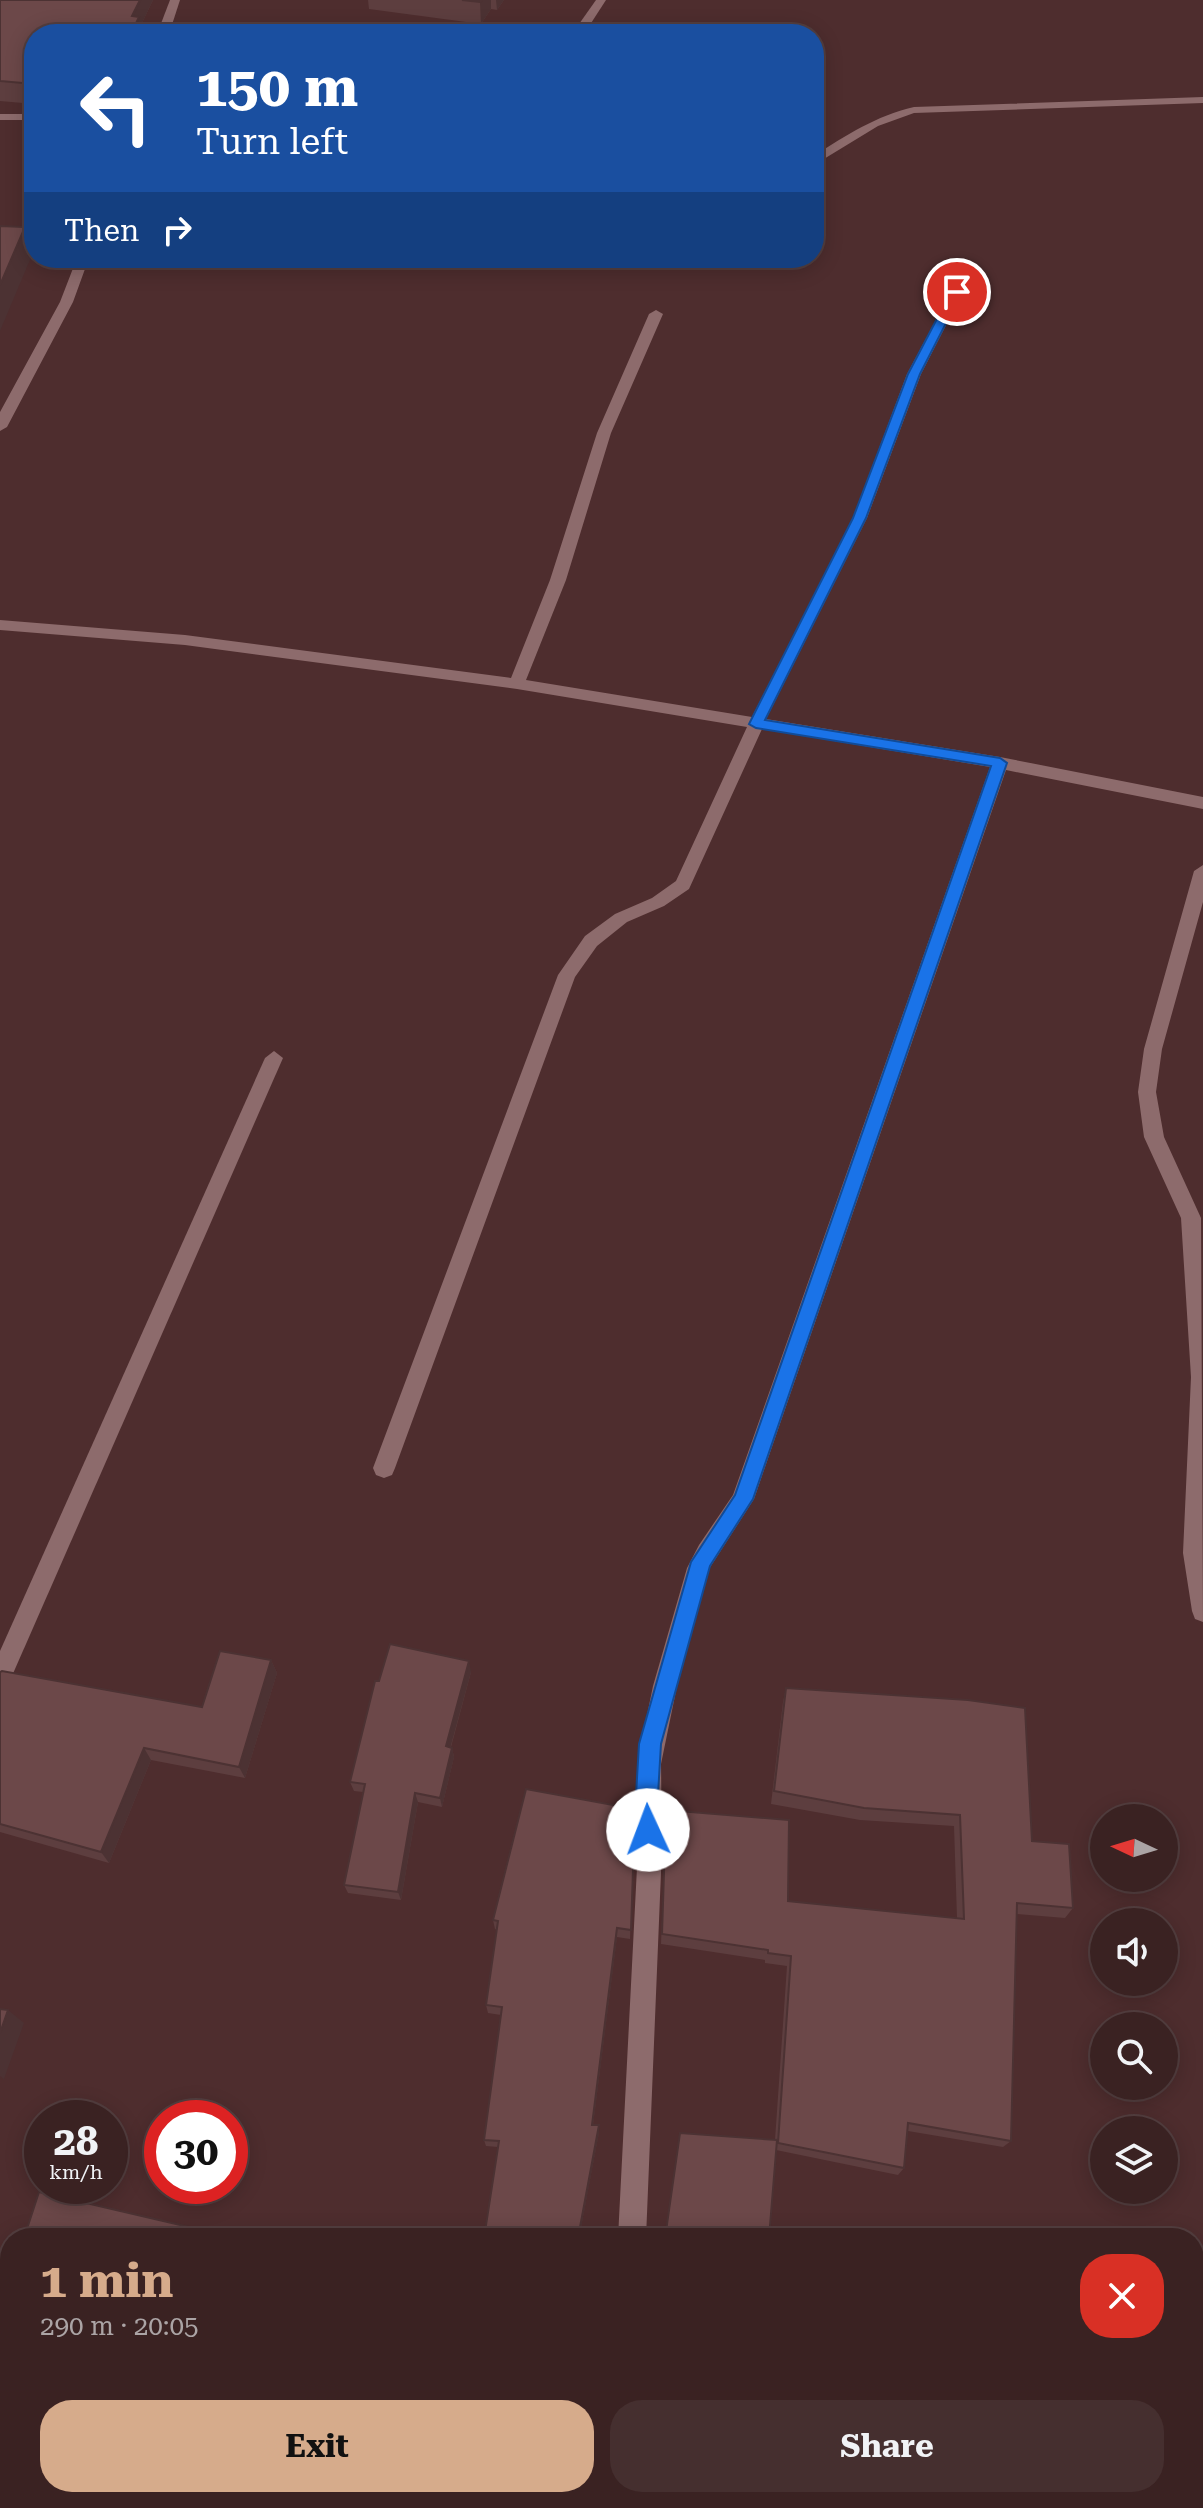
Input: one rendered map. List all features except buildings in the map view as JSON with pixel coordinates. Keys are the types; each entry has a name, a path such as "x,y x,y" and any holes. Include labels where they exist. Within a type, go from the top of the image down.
{"street":[{"path":"167,24 175,0"},
{"path":"585,24 601,0"},
{"path":"824,155 878,121 914,110 1203,100"},
{"path":"0,117 24,117"},
{"path":"0,427 27,373 59,321 79,268"},
{"path":"384,1468 567,975 591,941 621,918 658,902 683,885 756,724 860,518 914,374 957,292"},
{"path":"517,684 558,580 604,433 656,314"},
{"path":"0,625 185,640 517,684 1000,763 1203,803"},
{"path":"632,2228 650,1848 646,1812 647,1778 650,1744 661,1697 701,1562 743,1499 1000,763"},
{"path":"1203,871 1153,1049 1147,1092 1154,1137 1191,1218 1201,1377 1194,1553 1203,1611"},
{"path":"0,1677 274,1058"}],"route":[{"path":"648,1830 646,1812 650,1744 701,1562 743,1499 1000,763 756,724 860,518 914,374 957,292"}]}
